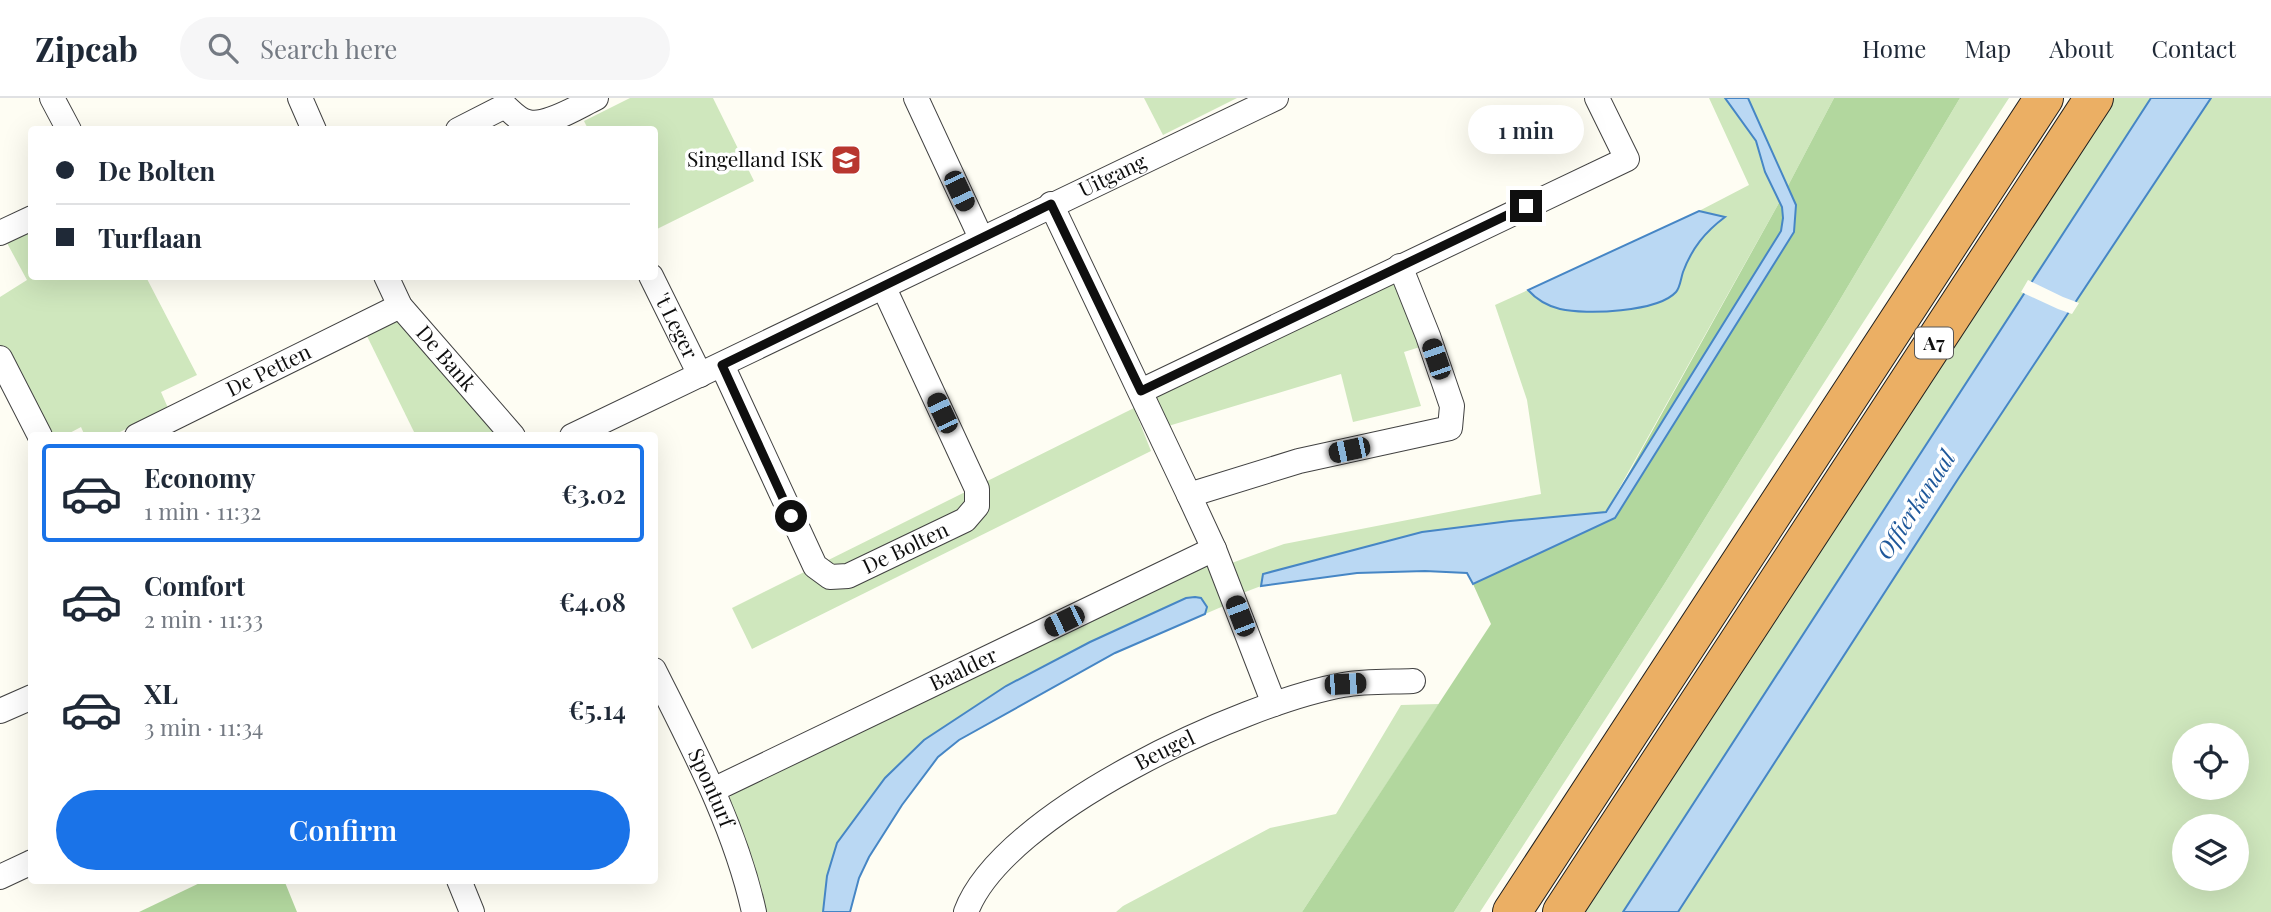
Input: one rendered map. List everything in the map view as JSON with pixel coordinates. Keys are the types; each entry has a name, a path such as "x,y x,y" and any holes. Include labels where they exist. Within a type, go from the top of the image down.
{"highway":[{"name":"A7","path":"1512,912 2044,98"},
{"name":"A7","path":"1562,912 2094,98"}],"street":[{"path":"52,98 67,126"},
{"path":"300,98 312,126"},
{"path":"465,126 504,102 518,118 534,123 573,121 596,98"},
{"path":"916,98 981,238"},
{"name":"Uitgang","path":"580,432 1276,98"},
{"path":"1141,391 1399,265 1626,159 1597,98"},
{"path":"1051,204 1214,549 1274,704"},
{"path":"0,233 28,220"},
{"path":"1189,495 1298,461 1450,428 1452,406 1428,336 1399,265"},
{"name":"De Bank","path":"388,280 400,306 510,432"},
{"name":"'t Leger","path":"654,280 711,370"},
{"name":"De Bolten","path":"711,370 815,566 830,577 848,576 965,520 977,506 977,489 884,288"},
{"name":"De Petten","path":"145,432 400,306"},
{"path":"0,358 38,432"},
{"name":"Baalder","path":"713,790 1214,549"},
{"name":"Sponturf","path":"658,678 713,790 747,880 754,912"},
{"name":"Beugel","path":"965,912 998,863 1050,817 1160,751 1274,704 1345,684 1413,681"},
{"path":"0,711 28,698"},
{"path":"0,877 28,864"},
{"path":"461,884 472,912"}],"green space":[{"path":"630,98 713,98 754,181 658,229 658,126 586,126 584,121"},
{"path":"1144,98 1237,98 1163,135"},
{"path":"1709,98 1834,98 1780,201 1606,512 1422,532 1263,574 1261,586 1240,594 1229,564 1284,544 1541,494 1527,400 1495,305 1528,290 1542,302 1560,309 1603,312 1653,304 1676,292 1694,248 1724,217 1699,211 1749,185"},
{"path":"1834,98 1960,98 1835,308 1665,583 1454,912 1302,912 1491,624 1473,584 1600,525 1780,201"},
{"path":"1960,98 2009,98 1480,912 1454,912 1665,583 1835,308"},
{"path":"2114,98 2151,98 1623,912 1574,912"},
{"path":"2211,98 2271,98 2271,912 1678,912 1958,479"},
{"path":"28,231 28,280 148,280 197,375 161,392 168,408 120,432 83,432 81,427 72,432 45,432 0,345 0,297 27,280 7,243"},
{"path":"1394,276 1420,347 1404,352 1421,406 1353,422 1341,374 1165,427 1150,396"},
{"path":"397,316 498,432 414,432 365,332"},
{"path":"1134,408 1151,451 752,649 732,608"},
{"path":"1198,564 1212,566 1226,605 1205,614 1206,612 1186,598 1090,642 1006,686 924,740 827,876 823,912 766,912 741,832 725,805 732,794"},
{"path":"1439,704 1302,912 1116,912 1270,828 1336,814 1401,705"},
{"path":"198,884 286,884 297,912 139,912"}],"water":[{"path":"1725,98 1748,98 1796,205 1794,232 1615,518 1473,584 1467,573 1425,571 1357,573 1261,586 1263,574 1422,532 1606,512 1781,231 1782,207 1765,172 1756,141"},
{"name":"Offierkanaal","path":"2151,98 2211,98 1958,479 1678,912 1623,912"},
{"path":"1699,211 1725,217 1695,248 1677,290 1667,299 1638,308 1587,312 1560,309 1547,304 1528,290"},
{"path":"1186,598 1201,598 1207,607 1205,614 1115,653 959,740 938,757 902,805 869,857 859,878 850,912 823,912 827,876 837,843 885,778 924,740 1006,686 1090,642"}],"pier":[{"path":"2028,280 2079,303 2072,314 2058,309 2021,292"}],"place":[{"name":"Singelland ISK","path":"846,160"}],"route":[{"path":"791,516 722,365 1051,204 1141,391 1526,206"}]}
